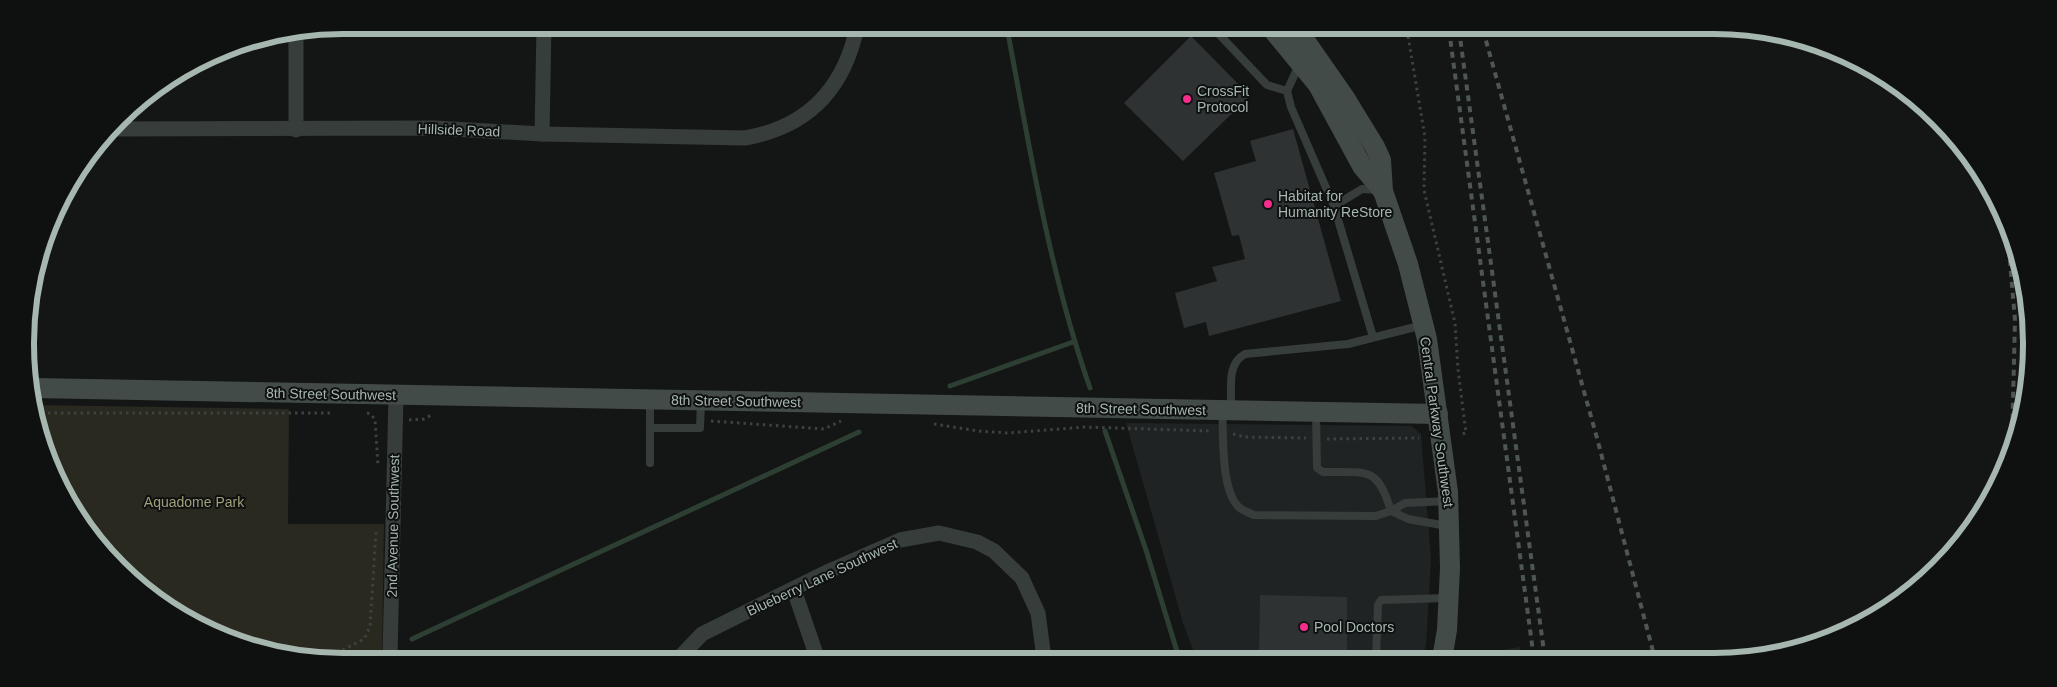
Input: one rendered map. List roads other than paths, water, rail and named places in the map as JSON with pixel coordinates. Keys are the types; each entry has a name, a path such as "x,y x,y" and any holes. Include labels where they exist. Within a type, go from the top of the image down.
{"street":[{"path":"542,134 544,34"},
{"name":"Hillside Road","path":"120,129 296,130 405,128 542,134 745,138 765,135 800,118 828,94 848,61 855,34"},
{"name":"Central Parkway Southwest","path":"1276,34 1318,85 1362,166 1383,191"},
{"name":"Central Parkway Southwest","path":"1301,34 1346,98 1381,160 1383,191 1408,264 1423,325 1438,414 1449,501 1449,598 1447,630 1443,653"},
{"path":"296,37 296,130"},
{"name":"8th Street Southwest","path":"37,388 650,400 700,410 1068,408 1438,414"},
{"name":"2nd Avenue Southwest","path":"390,653 396,395"},
{"name":"Blueberry Lane Southwest","path":"684,653 702,634 830,571 900,540 939,533 976,542 994,551 1022,578 1038,613 1043,653"},
{"path":"794,590 816,653"}],"lane":[{"path":"1219,34 1267,85 1287,90"},
{"path":"1300,64 1287,90 1291,107 1334,206 1373,337"},
{"path":"1334,206 1362,189 1383,191"},
{"path":"1423,325 1348,344 1245,354 1236,359 1232,366 1224,433 1226,471 1229,490 1239,507 1254,515 1376,516 1391,511 1405,503 1449,501"},
{"path":"650,400 650,463"},
{"path":"650,428 700,428 700,410"},
{"path":"1316,412 1317,468 1323,472 1368,473 1378,480 1385,491 1391,511 1408,519 1449,526"},
{"path":"1376,653 1378,605 1382,600 1449,598"}],"waterway":[{"path":"1008,34 1052,255 1063,299 1090,388"},
{"path":"950,386 1073,342"},
{"path":"1105,431 1146,550 1177,653"},
{"path":"412,639 859,432"}],"railway":[{"path":"1450,34 1533,653"},
{"path":"1460,34 1544,653"},
{"path":"1484,34 1597,438 1653,653"},
{"path":"2009,251 2015,320 2012,426"}],"place":[{"name":"CrossFit Protocol","path":"1187,99"},
{"name":"Habitat for Humanity ReStore","path":"1268,204"},
{"name":"Pool Doctors","path":"1304,627"}],"park label":[{"name":"Aquadome Park","path":"194,502"}]}
